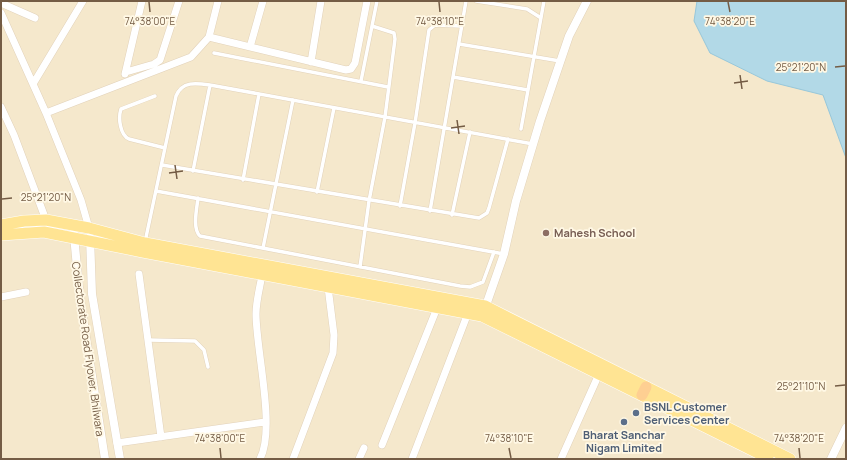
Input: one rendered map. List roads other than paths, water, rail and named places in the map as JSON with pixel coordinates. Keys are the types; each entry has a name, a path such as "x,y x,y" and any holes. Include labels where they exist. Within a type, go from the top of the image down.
{"main road":[{"path":"1,225 24,221 46,220 89,228 144,248 262,275 437,308 468,313 484,311 599,374 644,391 771,459"},
{"path":"1,235 44,232 90,242 144,248 484,311 644,391 790,459"}],"street":[{"path":"32,84 83,1"},
{"path":"123,82 142,1"},
{"path":"126,72 154,64 160,60 179,1"},
{"path":"46,113 123,82 185,60 196,52 209,37 218,1"},
{"path":"250,47 263,1"},
{"path":"311,62 321,1"},
{"path":"209,37 342,70 349,70 353,66 367,1"},
{"path":"484,311 504,254 533,144 560,61 569,36 587,1"},
{"path":"1,3 35,18"},
{"path":"2,16 46,113 81,200 89,228 92,294 120,459"},
{"path":"1,107 14,136 46,220"},
{"name":"Collectorate Road Flyover, Bhilwara","path":"73,225 73,238 105,459"},
{"path":"139,274 161,437"},
{"path":"260,459 264,446 265,422 256,313 262,275"},
{"path":"293,459 333,353 334,335 328,287"},
{"path":"1,297 26,292"},
{"path":"382,445 437,308"},
{"path":"412,459 468,313"},
{"path":"561,459 599,374"},
{"path":"117,444 265,422"},
{"path":"831,459 846,428"},
{"path":"359,459 364,448"}],"lane":[{"path":"361,82 377,1"},
{"path":"430,211 466,1"},
{"path":"476,1 527,9 541,18"},
{"path":"521,129 544,1"},
{"path":"400,206 429,30 435,25 462,26"},
{"path":"360,267 369,201 385,117 395,35 391,32 372,26"},
{"path":"459,44 560,61"},
{"path":"214,53 388,87"},
{"path":"453,77 528,90"},
{"path":"144,248 179,89 189,84 210,85 533,144"},
{"path":"193,171 210,85"},
{"path":"243,180 259,94"},
{"path":"155,96 121,109 119,116 122,131 125,137 165,148"},
{"path":"263,248 269,211 293,100"},
{"path":"317,192 334,108"},
{"path":"452,215 470,132"},
{"path":"162,165 452,215 479,218 487,213 508,139"},
{"path":"156,191 504,254"},
{"path":"198,198 196,225 200,236 360,267 470,287 483,282 494,252"},
{"path":"149,340 195,341 204,350 208,367"}],"water":[{"path":"697,1 846,1 846,158 823,95 767,81 710,53 694,21"}],"place":[{"name":"Mahesh School","path":"546,233"},
{"name":"BSNL Customer Services Center","path":"636,413"},
{"name":"Bharat Sanchar Nigam Limited","path":"624,422"}]}
